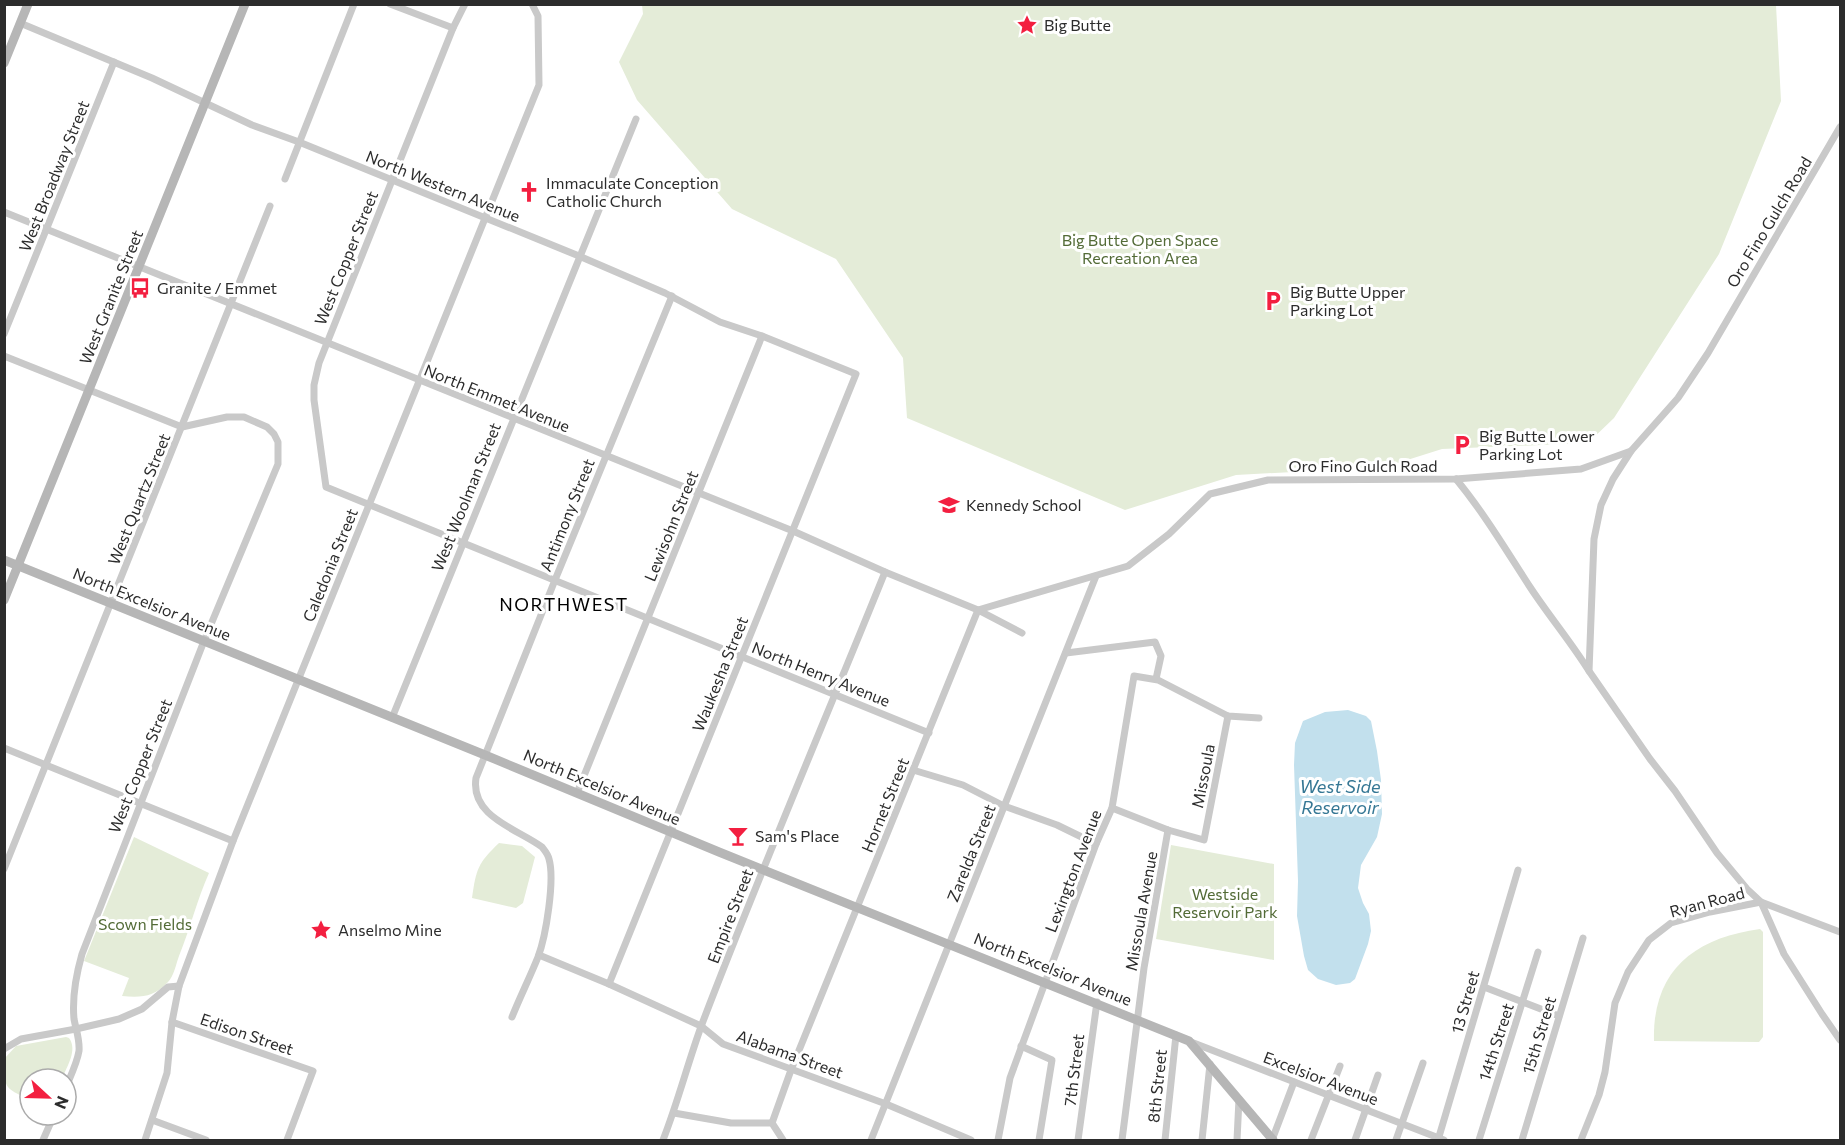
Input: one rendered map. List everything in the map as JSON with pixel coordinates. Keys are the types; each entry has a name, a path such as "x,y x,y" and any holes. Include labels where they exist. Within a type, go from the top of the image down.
{"street":[{"path":"4,63 28,4"},
{"name":"West Granite Street","path":"4,600 245,4"},
{"path":"285,178 354,4"},
{"path":"390,4 453,28"},
{"name":"West Copper Street","path":"369,505 326,487 314,385 326,342 453,28 465,4"},
{"name":"Caledonia Street","path":"145,1140 167,1073 172,1022 179,986 233,841 539,85 538,16 532,4"},
{"name":"North Western Avenue","path":"20,23 114,62 252,125 579,256 672,296 720,322 762,336 856,374"},
{"name":"West Broadway Street","path":"4,334 114,62"},
{"name":"West Woolman Street","path":"392,718 512,419 636,120"},
{"name":"Oro Fino Gulch Road","path":"1096,576 1128,566 1169,534 1210,494 1268,480 1456,479 1581,469 1630,451 1678,398 1708,353 1840,127"},
{"name":"West Quartz Street","path":"4,868 270,206"},
{"name":"North Emmet Avenue","path":"4,212 793,531 978,610 1022,633"},
{"name":"Antimony Street","path":"539,955 545,932 550,893 550,866 546,852 535,842 499,823 483,806 476,784 485,755 555,580 672,296"},
{"name":"Lewisohn Street","path":"578,793 762,336"},
{"path":"4,356 182,427"},
{"name":"Waukesha Street","path":"609,984 856,374"},
{"name":"West Copper Street","path":"74,1067 79,1054 74,1002 79,964 204,641 278,464 278,442 274,434 267,427 244,417 227,417 182,427"},
{"path":"1589,671 1594,539 1601,505 1613,478 1630,451"},
{"path":"1456,479 1481,510 1532,590 1650,759 1675,790 1717,853 1747,890 1761,902 1784,954 1840,1040"},
{"name":"North Henry Avenue","path":"369,505 928,733"},
{"name":"North Excelsior Avenue","path":"4,560 1189,1041"},
{"name":"Empire Street","path":"663,1140 674,1113 701,1026 885,572"},
{"path":"978,610 1096,576"},
{"name":"Zarelda Street","path":"871,1140 1096,576"},
{"name":"Hornet Street","path":"771,1123 978,610"},
{"path":"1066,653 1155,642 1161,656 1156,679 1228,716 1259,718"},
{"name":"Lexington Avenue","path":"998,1140 1010,1078 1096,844 1112,808 1134,676 1156,679"},
{"name":"Missoula","path":"1168,830 1204,840 1228,716"},
{"path":"4,748 233,841"},
{"path":"913,770 963,785 1004,806 1058,825 1096,844"},
{"path":"1112,808 1168,830"},
{"name":"Missoula Avenue","path":"1122,1140 1144,968 1168,830"},
{"name":"13 Street","path":"1440,1140 1518,870"},
{"name":"Ryan Road","path":"1581,1140 1599,1095 1605,1072 1615,1003 1628,972 1648,940 1671,923 1710,912 1761,902 1840,932"},
{"name":"15th Street","path":"1522,1140 1583,938"},
{"name":"14th Street","path":"1479,1140 1538,952"},
{"path":"512,1017 539,955"},
{"name":"Alabama Street","path":"539,955 701,1026 723,1044 886,1104 957,1137 971,1140"},
{"path":"4,1049 21,1040 119,1019 137,1012 168,987 179,986"},
{"path":"1484,987 1559,1016"},
{"name":"7th Street","path":"1078,1140 1096,1002"},
{"name":"Edison Street","path":"172,1022 313,1071 287,1140"},
{"name":"8th Street","path":"1165,1140 1176,1035"},
{"path":"1189,1041 1273,1140"},
{"name":"Excelsior Avenue","path":"1189,1041 1440,1140"},
{"path":"1022,1046 1052,1060 1039,1140"},
{"path":"1396,1140 1423,1063"},
{"path":"1202,1140 1210,1064"},
{"path":"1311,1140 1340,1066"},
{"path":"1355,1140 1378,1076"},
{"path":"1273,1140 1294,1082"},
{"path":"1237,1140 1239,1099"},
{"path":"674,1113 731,1123 771,1123 783,1140"},
{"path":"152,1120 206,1140"}],"green space":[{"name":"Big Butte Open Space Recreation Area","path":"642,5 1776,5 1781,101 1719,254 1614,418 1588,443 1442,449 1385,467 1236,475 1125,510 907,418 903,358 836,259 732,209 637,100 619,62 643,14"},
{"name":"Scown Fields","path":"134,837 209,873 170,979 158,991 135,997 122,996 129,978 84,961"},
{"path":"499,843 522,846 535,857 523,903 516,908 472,898 479,867"},
{"name":"Westside Reservoir Park","path":"1171,845 1274,864 1274,960 1156,939"},
{"path":"1760,929 1763,932 1763,1037 1759,1042 1654,1041 1655,1016 1660,995 1669,977 1682,962 1715,940"},
{"path":"66,1037 71,1043 72,1053 67,1067 18,1067 18,1094 10,1089 5,1081 5,1058 16,1046"}],"water":[{"name":"West Side Reservoir","path":"1348,710 1366,716 1371,721 1381,780 1382,814 1377,837 1361,865 1358,888 1369,914 1371,931 1368,944 1355,979 1350,983 1336,985 1318,979 1308,970 1304,956 1297,916 1294,765 1295,743 1303,721 1325,712"}],"place":[{"name":"Big Butte","path":"1027,25"},
{"name":"Immaculate Conception Catholic Church","path":"529,192"},
{"name":"Granite / Emmet","path":"140,288"},
{"name":"Big Butte Upper Parking Lot","path":"1273,301"},
{"name":"Big Butte Lower Parking Lot","path":"1462,445"},
{"name":"Kennedy School","path":"949,505"},
{"name":"Sam's Place","path":"738,836"},
{"name":"Anselmo Mine","path":"321,930"}],"district":[{"name":"NORTHWEST","path":"564,605"}]}
